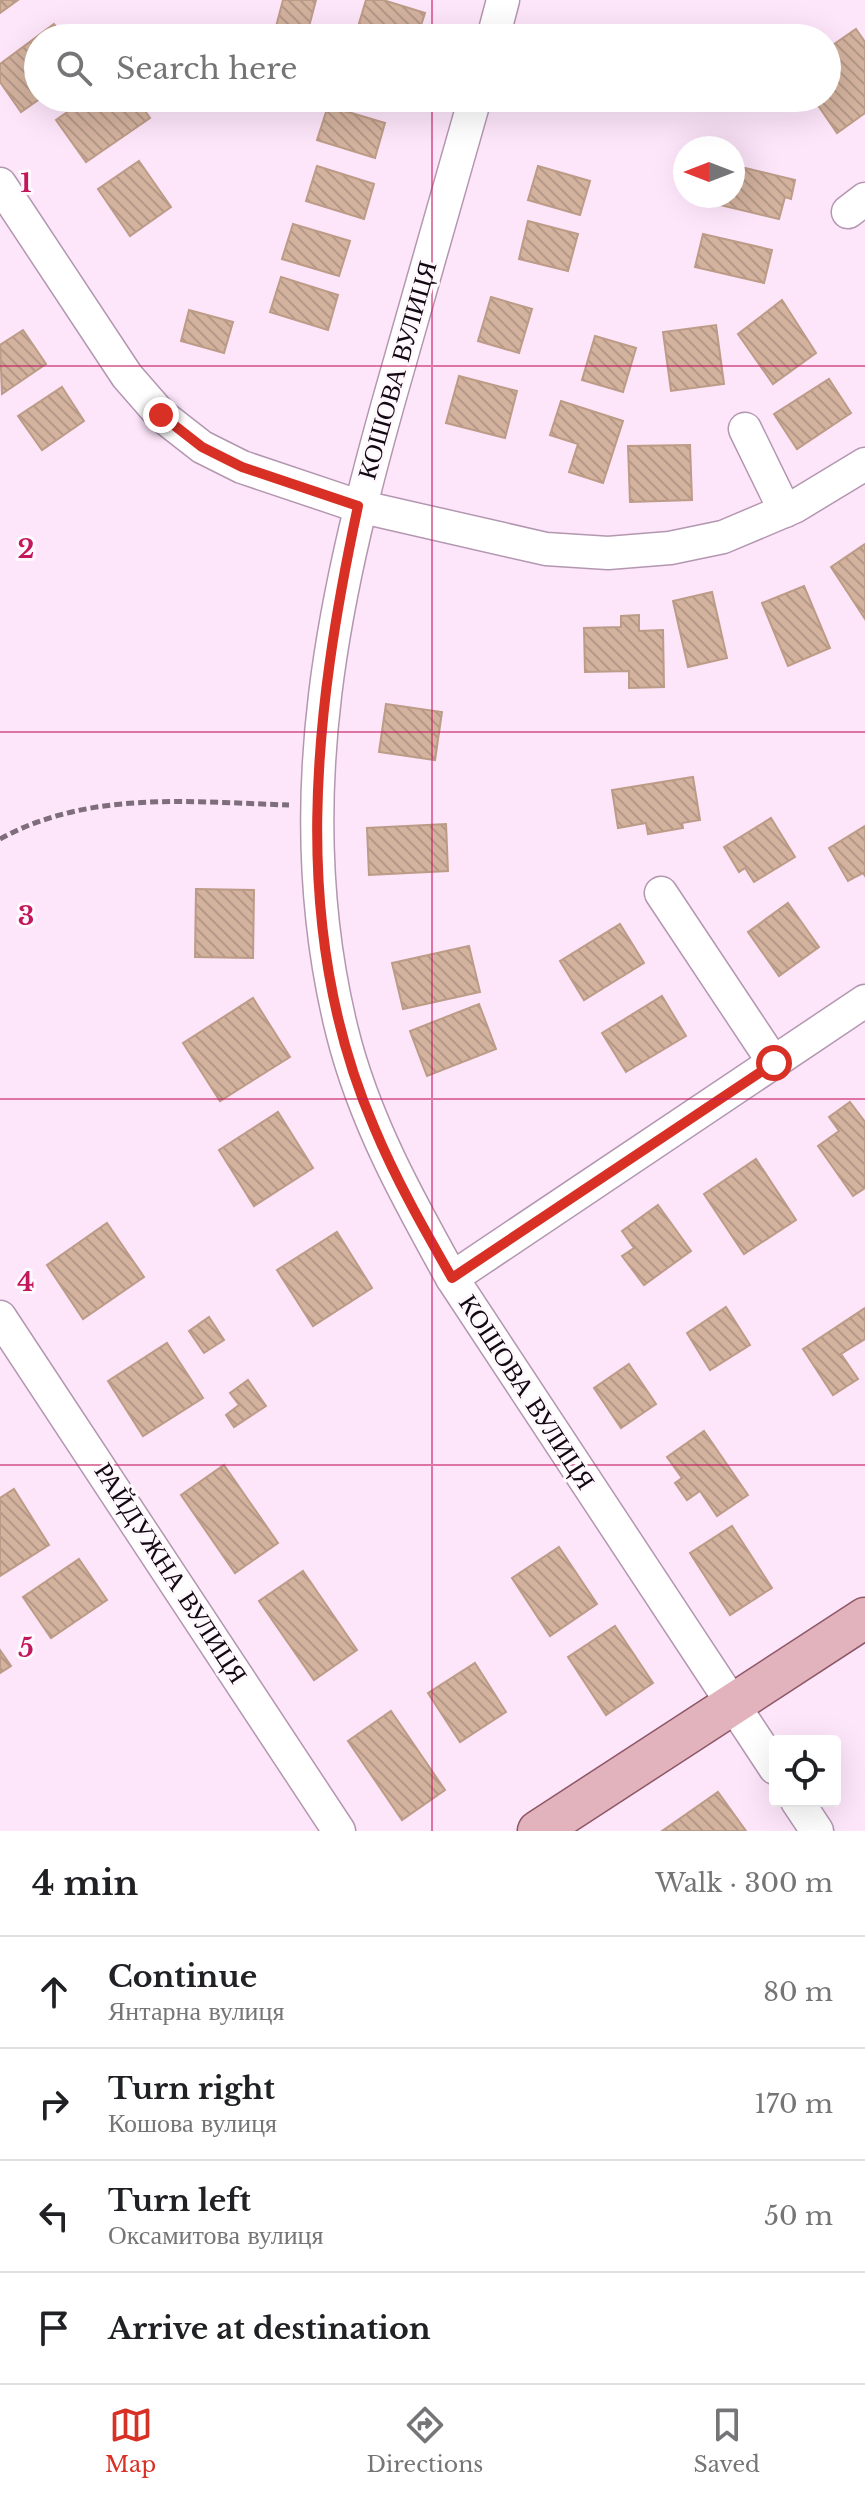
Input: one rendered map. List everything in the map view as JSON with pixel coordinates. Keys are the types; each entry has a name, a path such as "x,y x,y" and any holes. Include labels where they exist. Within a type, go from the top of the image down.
{"main road":[{"path":"538,1831 865,1618"}],"street":[{"path":"497,24 503,0"},
{"name":"КОШОВА ВУЛИЦЯ","path":"471,112 358,506 336,608 320,724 315,806 318,889 342,1033 372,1125 406,1196 452,1278 769,1759"},
{"path":"0,184 127,376 161,415 202,447 242,467 358,506 546,549 608,553 670,548 723,537 785,511 865,464"},
{"path":"745,429 785,511"},
{"path":"661,893 774,1063"},
{"path":"452,1278 865,1001"},
{"name":"РАЙДУЖНА ВУЛИЦЯ","path":"0,1317 339,1831"},
{"path":"801,1807 817,1831"}],"path":[{"path":"0,839 54,817 101,804 162,801 315,806"}],"building":[{"path":"0,0 18,0 0,13"},
{"path":"283,0 316,0 310,24 277,24"},
{"path":"366,0 383,0 425,13 421,24 359,24"},
{"path":"856,29 865,42 865,113 837,133 823,112 841,112 841,39"},
{"path":"24,46 24,110 21,112 0,82 0,64"},
{"path":"67,112 146,112 150,118 86,162 56,120"},
{"path":"326,112 348,112 385,123 375,158 317,140"},
{"path":"139,161 171,207 130,236 98,189"},
{"path":"317,166 374,184 364,219 306,201"},
{"path":"538,166 590,181 580,215 528,200"},
{"path":"745,168 795,180 791,199 785,197 779,219 733,208 745,208"},
{"path":"528,221 578,234 568,271 519,259"},
{"path":"293,224 350,241 339,276 282,259"},
{"path":"703,234 772,250 764,283 695,267"},
{"path":"281,277 338,295 328,330 270,312"},
{"path":"491,297 532,309 519,353 478,341"},
{"path":"782,300 816,353 773,384 738,334"},
{"path":"189,310 233,322 224,353 181,341"},
{"path":"716,325 724,384 671,391 663,332"},
{"path":"23,330 46,364 2,394 0,345"},
{"path":"595,336 636,348 623,392 582,380"},
{"path":"459,376 517,391 505,438 446,423"},
{"path":"829,379 851,413 797,449 774,414"},
{"path":"62,387 84,421 42,450 18,416"},
{"path":"561,401 623,421 603,483 569,472 578,444 550,435"},
{"path":"690,445 692,500 630,502 628,446"},
{"path":"865,544 865,619 831,567"},
{"path":"804,586 830,648 788,666 762,603"},
{"path":"712,592 727,658 688,667 673,601"},
{"path":"639,615 639,631 663,630 664,687 629,688 629,671 585,672 584,628 621,627 621,616"},
{"path":"386,704 442,712 435,760 379,752"},
{"path":"693,777 700,820 682,823 683,828 648,834 646,823 618,828 612,790"},
{"path":"771,818 795,857 754,882 745,868 739,872 724,847"},
{"path":"446,824 448,871 369,875 367,828"},
{"path":"865,826 865,876 863,873 848,881 829,848"},
{"path":"196,889 254,890 253,958 195,957"},
{"path":"788,903 819,947 779,976 748,932"},
{"path":"620,924 644,963 584,1000 560,961"},
{"path":"469,946 480,992 403,1009 392,963"},
{"path":"662,996 686,1036 626,1072 602,1033"},
{"path":"253,998 290,1057 220,1101 183,1043"},
{"path":"479,1004 496,1049 427,1076 410,1031"},
{"path":"850,1102 865,1122 865,1188 853,1196 818,1146 839,1131 829,1117"},
{"path":"278,1112 313,1168 254,1206 219,1150"},
{"path":"756,1159 796,1220 744,1254 704,1194"},
{"path":"658,1205 691,1251 644,1285 622,1256 634,1248 622,1231"},
{"path":"107,1223 144,1277 83,1319 47,1265"},
{"path":"337,1232 372,1288 313,1326 277,1270"},
{"path":"726,1307 750,1345 710,1370 687,1333"},
{"path":"865,1308 865,1339 841,1354 858,1379 833,1395 803,1349"},
{"path":"209,1317 224,1340 204,1353 189,1331"},
{"path":"167,1343 203,1398 143,1436 108,1381"},
{"path":"629,1364 656,1404 621,1428 594,1388"},
{"path":"248,1380 266,1406 234,1427 226,1415 239,1405 230,1393"},
{"path":"704,1431 748,1495 717,1516 700,1491 687,1500 675,1483 682,1478 667,1457"},
{"path":"224,1465 278,1543 235,1573 181,1495"},
{"path":"14,1489 49,1545 0,1576 0,1498"},
{"path":"732,1526 772,1588 730,1615 690,1553"},
{"path":"559,1547 597,1604 550,1636 512,1578"},
{"path":"79,1559 107,1600 51,1638 23,1597"},
{"path":"303,1571 357,1650 314,1680 259,1601"},
{"path":"615,1626 653,1683 606,1715 568,1657"},
{"path":"0,1650 11,1666 0,1673"},
{"path":"475,1663 506,1712 460,1742 428,1693"},
{"path":"391,1711 445,1790 402,1820 348,1741"},
{"path":"718,1792 746,1831 662,1831"}],"route":[{"path":"161,415 202,447 242,467 358,506 336,608 320,724 315,806 317,873 326,950 342,1033 372,1125 406,1196 452,1278 774,1063"}]}
